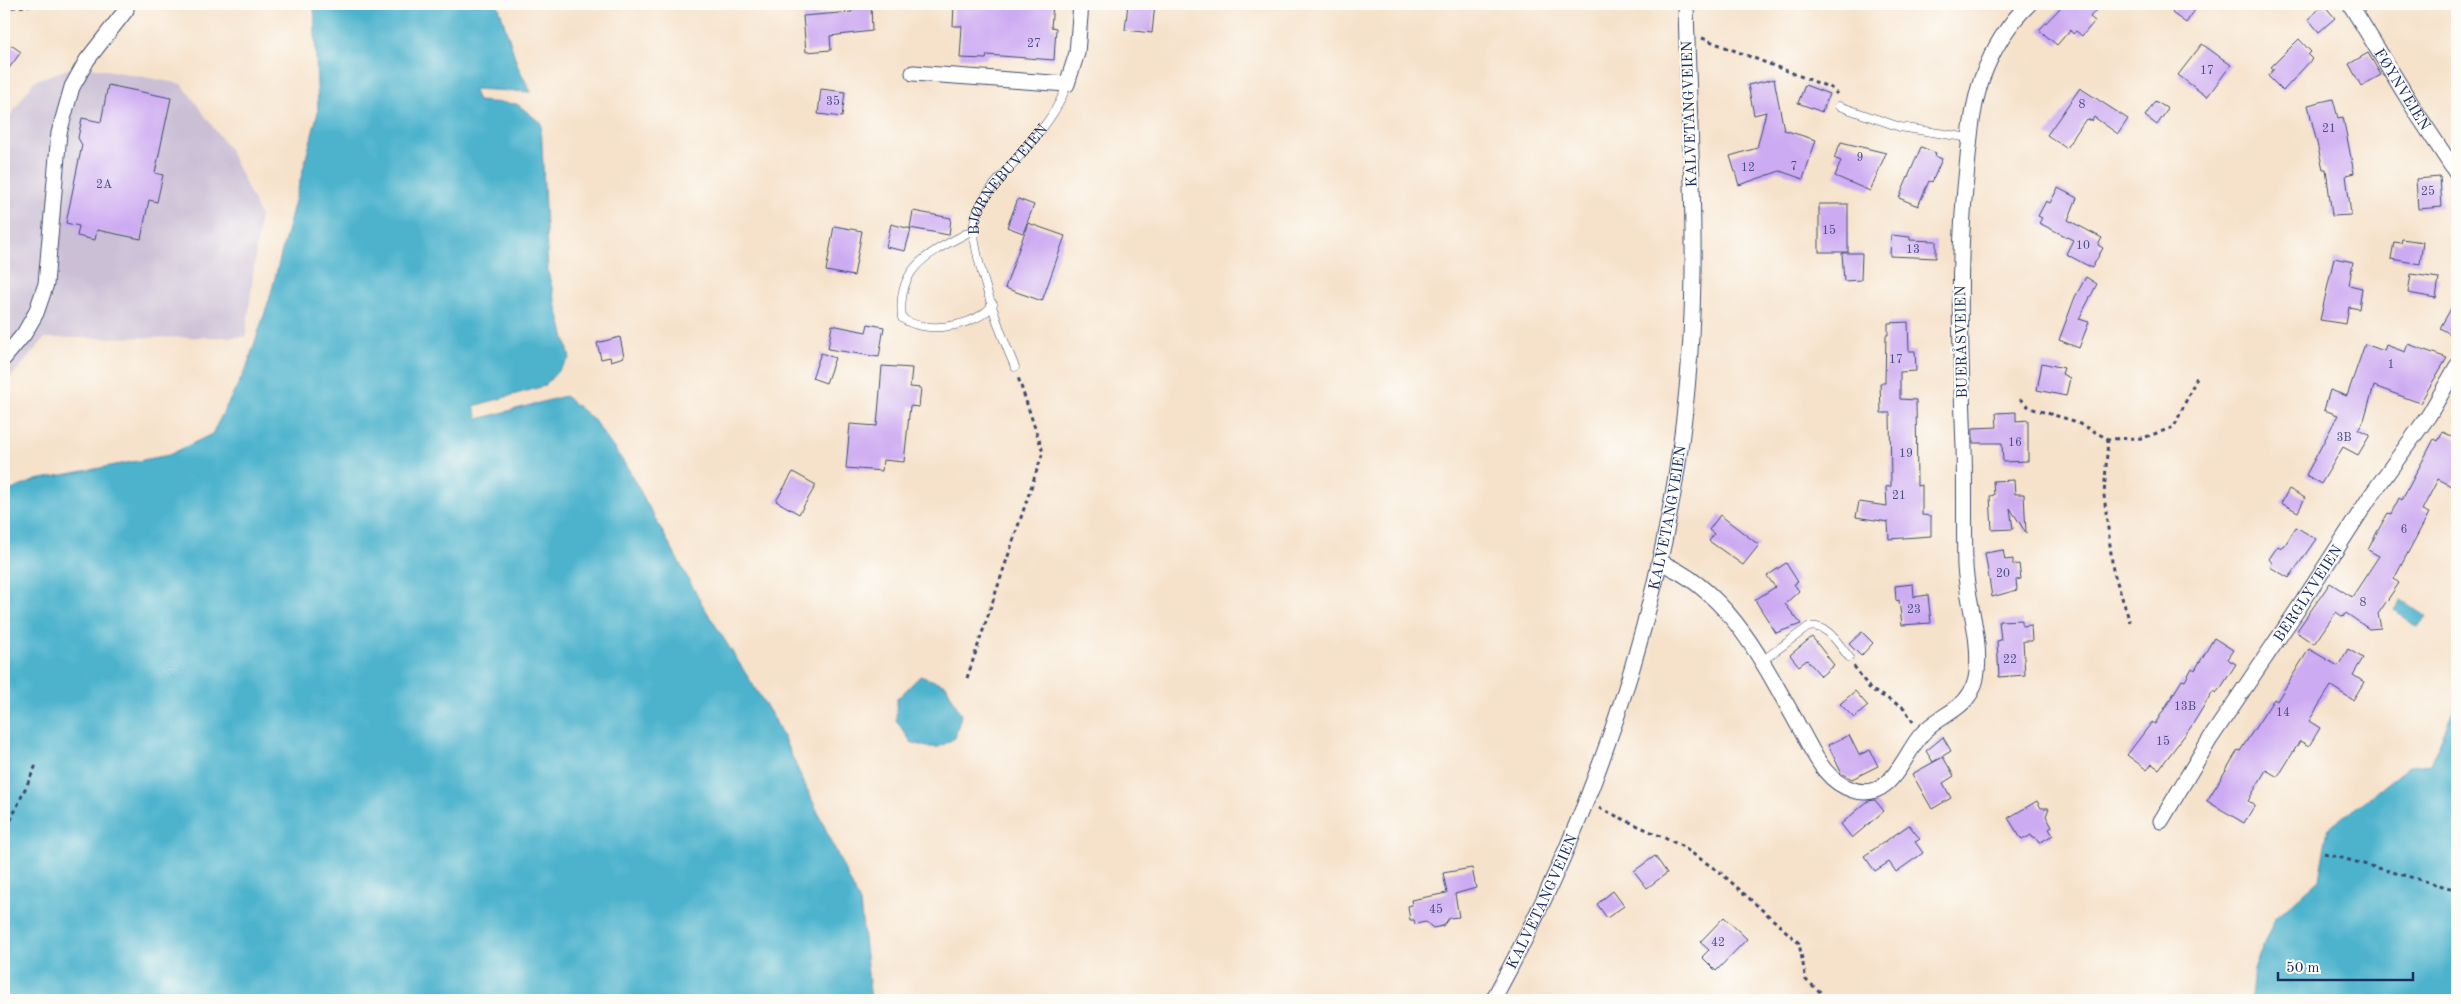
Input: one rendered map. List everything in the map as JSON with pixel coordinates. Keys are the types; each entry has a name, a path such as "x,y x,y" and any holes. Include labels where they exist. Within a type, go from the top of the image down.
{"street":[{"path":"4,358 28,327 42,299 46,284 59,133 72,87 87,60 126,10 125,4"},
{"name":"BJØRNEBUVEIEN","path":"1067,84 1077,53 1081,4"},
{"name":"KALVETANGVEIEN","path":"1493,1000 1518,954 1564,857 1586,801 1634,659 1659,562 1684,406 1692,316 1691,144 1686,4"},
{"name":"BUERÅSVEIEN","path":"1920,736 1935,722 1962,705 1971,695 1977,673 1977,654 1966,570 1960,248 1973,111 1987,66 2003,36 2029,4"},
{"name":"FØYNVEIEN","path":"2350,4 2418,116 2457,174"},
{"path":"913,73 1067,84"},
{"name":"BERGLYVEIEN","path":"2161,821 2210,739 2298,609 2370,497 2429,415 2457,366"},
{"path":"1659,562 1702,588 1718,601 1762,662 1825,772 1843,786 1864,792 1881,787 1900,770 1920,736"}],"lane":[{"name":"BJØRNEBUVEIEN","path":"1015,367 977,253 973,230 975,218 987,195 1039,133 1058,106 1067,84"},
{"path":"1842,107 1900,127 1970,138"},
{"path":"973,230 921,259 910,273 903,290 902,318 920,328 945,326 980,316 993,304"},
{"path":"1762,662 1808,627 1816,625 1829,632 1849,657"}],"path":[{"path":"4,8 44,4"},
{"path":"86,4 100,8 116,4"},
{"path":"1686,32 1831,88 1842,107"},
{"path":"968,678 1043,452 1015,367"},
{"path":"2020,399 2030,408 2074,421 2108,439 2142,438 2174,427 2197,377"},
{"path":"2108,439 2104,495 2113,570 2130,622"},
{"path":"1849,657 1870,688 1904,708 1920,736"},
{"path":"2451,715 2457,717"},
{"path":"4,835 36,765"},
{"path":"1586,801 1680,845 1721,873 1799,943 1806,980 1830,1000"},
{"path":"2324,853 2457,890"}],"shaded area":[{"path":"79,65 182,84 229,149 260,215 246,337 45,338 4,385 4,125 34,81"}],"water":[{"path":"314,4 498,4 518,67 531,92 473,89 478,101 517,104 541,123 548,272 570,358 544,386 474,406 478,419 565,396 593,419 627,467 702,604 775,720 860,903 871,1000 4,1000 4,493 36,480 169,455 212,434 246,369 270,297 318,112"},
{"path":"2401,600 2426,616 2418,627 2394,610"},
{"path":"920,676 946,685 961,715 955,738 939,747 927,747 911,742 896,720 897,699"},
{"path":"2457,701 2457,1000 2251,1000 2254,968 2275,918 2319,879 2328,829 2409,766 2431,764"}],"building":[{"path":"954,4 1053,4 1051,27 1056,28 1054,60 987,55 986,59 960,58 962,26 953,26"},
{"path":"1128,4 1155,4 1152,33 1125,30"},
{"path":"2064,4 2101,4 2090,17 2095,21 2082,36 2076,31 2073,34 2070,30 2057,45 2039,30"},
{"path":"2179,4 2199,4 2186,23 2172,13"},
{"path":"871,5 872,31 830,36 831,50 806,52 803,16 852,12 851,6"},
{"path":"2324,5 2335,18 2319,32 2308,19"},
{"path":"2299,39 2311,52 2308,55 2312,59 2283,91 2268,76 2274,69 2271,67"},
{"path":"4,40 21,52 4,75"},
{"path":"2202,44 2231,65 2207,97 2178,75"},
{"path":"2368,53 2381,75 2361,86 2349,64"},
{"path":"1774,79 1784,130 1816,140 1803,179 1780,171 1739,185 1730,156 1757,148 1766,112 1754,115 1748,85"},
{"path":"108,85 171,98 155,173 163,175 157,202 149,200 141,239 97,230 95,240 77,236 79,226 66,223 82,145 78,138 82,118 101,122"},
{"path":"1805,85 1829,94 1822,112 1798,103"},
{"path":"2080,88 2128,119 2118,134 2094,117 2092,121 2086,119 2066,148 2047,135"},
{"path":"821,89 845,92 842,117 818,114"},
{"path":"2333,99 2338,118 2343,117 2354,173 2346,175 2351,215 2332,216 2326,169 2323,169 2308,105"},
{"path":"2155,101 2168,109 2157,125 2145,116"},
{"path":"1841,142 1886,153 1870,191 1835,176 1841,161 1834,158"},
{"path":"1921,147 1936,153 1935,156 1942,159 1932,182 1929,181 1918,206 1899,198"},
{"path":"2440,177 2442,207 2418,209 2416,179"},
{"path":"2058,188 2077,198 2068,220 2102,238 2098,245 2103,248 2092,268 2066,254 2073,240 2039,223 2042,218 2038,216 2046,201 2050,203"},
{"path":"1018,199 1034,205 1023,233 1007,227"},
{"path":"1819,204 1848,204 1848,252 1819,252"},
{"path":"913,211 951,218 949,235 910,228"},
{"path":"1028,223 1065,236 1042,301 1005,288"},
{"path":"891,224 911,229 905,251 886,247"},
{"path":"834,226 862,231 854,276 826,271"},
{"path":"1891,235 1910,237 1910,240 1936,241 1936,258 1890,256"},
{"path":"2402,239 2423,242 2420,264 2391,259 2394,242 2401,243"},
{"path":"1842,253 1862,253 1861,280 1844,281"},
{"path":"2334,258 2353,262 2349,285 2362,288 2359,309 2349,307 2346,324 2320,320"},
{"path":"2411,274 2439,278 2436,298 2408,293"},
{"path":"2086,277 2097,284 2079,319 2089,322 2079,348 2059,340 2075,297"},
{"path":"2457,298 2457,338 2440,328"},
{"path":"1908,322 1909,351 1915,351 1916,371 1900,372 1900,399 1916,400 1917,486 1922,485 1922,515 1931,516 1931,536 1889,539 1888,522 1856,517 1859,502 1887,506 1886,487 1891,486 1890,413 1881,413 1880,383 1885,383 1888,323"},
{"path":"868,324 884,327 879,357 828,349 832,325 866,332"},
{"path":"620,337 624,357 611,361 610,357 601,359 597,343"},
{"path":"2365,344 2384,351 2386,345 2405,352 2408,344 2447,358 2420,403 2374,386 2364,420 2358,429 2370,435 2358,455 2343,447 2321,484 2306,475 2338,415 2324,410 2330,390 2347,396"},
{"path":"821,353 835,358 826,383 812,378"},
{"path":"2042,363 2064,368 2062,374 2070,378 2066,396 2037,390"},
{"path":"882,366 912,368 910,387 921,388 919,407 910,406 904,462 883,460 882,471 846,468 850,424 877,426"},
{"path":"2016,412 2016,421 2028,420 2028,461 2003,462 2002,443 1973,443 1973,428 1997,427 1996,413"},
{"path":"2443,432 2457,439 2457,475 2452,486 2438,479 2422,510 2429,513 2394,579 2399,583 2378,614 2381,628 2369,629 2346,613 2343,617 2336,612 2314,644 2296,632 2330,583 2352,597 2379,556 2368,550 2377,532 2388,513 2391,514 2399,498 2402,500 2434,439 2438,441"},
{"path":"793,472 816,485 799,514 776,501"},
{"path":"2014,480 2015,494 2024,494 2026,533 2010,508 2013,529 1992,530 1990,496 1994,495 1993,481"},
{"path":"2289,489 2305,498 2298,512 2281,503"},
{"path":"1720,515 1759,545 1743,565 1709,541 1714,534 1709,530"},
{"path":"2296,527 2316,539 2289,578 2270,567 2272,563 2269,559 2278,546 2281,548 2285,545"},
{"path":"2003,550 2005,560 2013,559 2013,565 2019,564 2021,579 2016,580 2017,590 1992,597 1985,553"},
{"path":"1786,563 1798,582 1794,584 1799,591 1785,604 1801,624 1776,633 1755,600 1775,587 1767,576"},
{"path":"1913,584 1914,597 1928,595 1931,623 1902,625 1899,600 1896,601 1895,586"},
{"path":"2022,620 2022,626 2031,625 2032,641 2023,641 2025,675 1999,677 1997,641 2001,640 1999,621"},
{"path":"1862,632 1873,643 1861,656 1849,644"},
{"path":"1812,637 1834,665 1821,676 1807,660 1799,666 1790,655"},
{"path":"2214,638 2233,650 2227,659 2236,664 2222,686 2216,693 2213,691 2191,727 2159,769 2152,764 2147,770 2127,755 2152,722 2155,724 2182,680 2185,681 2192,668 2195,670"},
{"path":"2309,649 2338,666 2348,649 2363,658 2353,675 2364,682 2353,700 2331,686 2309,721 2320,728 2309,746 2300,741 2278,777 2266,770 2248,801 2255,805 2244,823 2207,801 2238,750 2240,751 2274,699 2277,701"},
{"path":"1855,691 1868,706 1854,718 1840,704"},
{"path":"1849,735 1859,755 1870,750 1878,766 1852,779 1842,774 1828,745"},
{"path":"1943,737 1951,751 1933,762 1926,751"},
{"path":"1943,757 1954,776 1943,783 1951,798 1932,809 1912,774"},
{"path":"1875,800 1884,811 1852,838 1841,824 1868,801"},
{"path":"2037,801 2041,808 2049,808 2046,816 2052,827 2049,829 2053,835 2039,843 2031,835 2022,840 2008,818"},
{"path":"1909,825 1920,839 1915,842 1923,853 1896,872 1889,862 1875,871 1864,856"},
{"path":"1655,856 1667,873 1647,888 1634,871"},
{"path":"1472,868 1476,888 1455,894 1459,917 1449,918 1443,926 1433,928 1426,922 1415,924 1414,920 1410,920 1408,906 1412,905 1411,900 1447,893 1443,873"},
{"path":"1613,891 1624,906 1607,918 1597,904"},
{"path":"1724,917 1747,939 1716,971 1702,957 1709,950 1700,942"}]}
